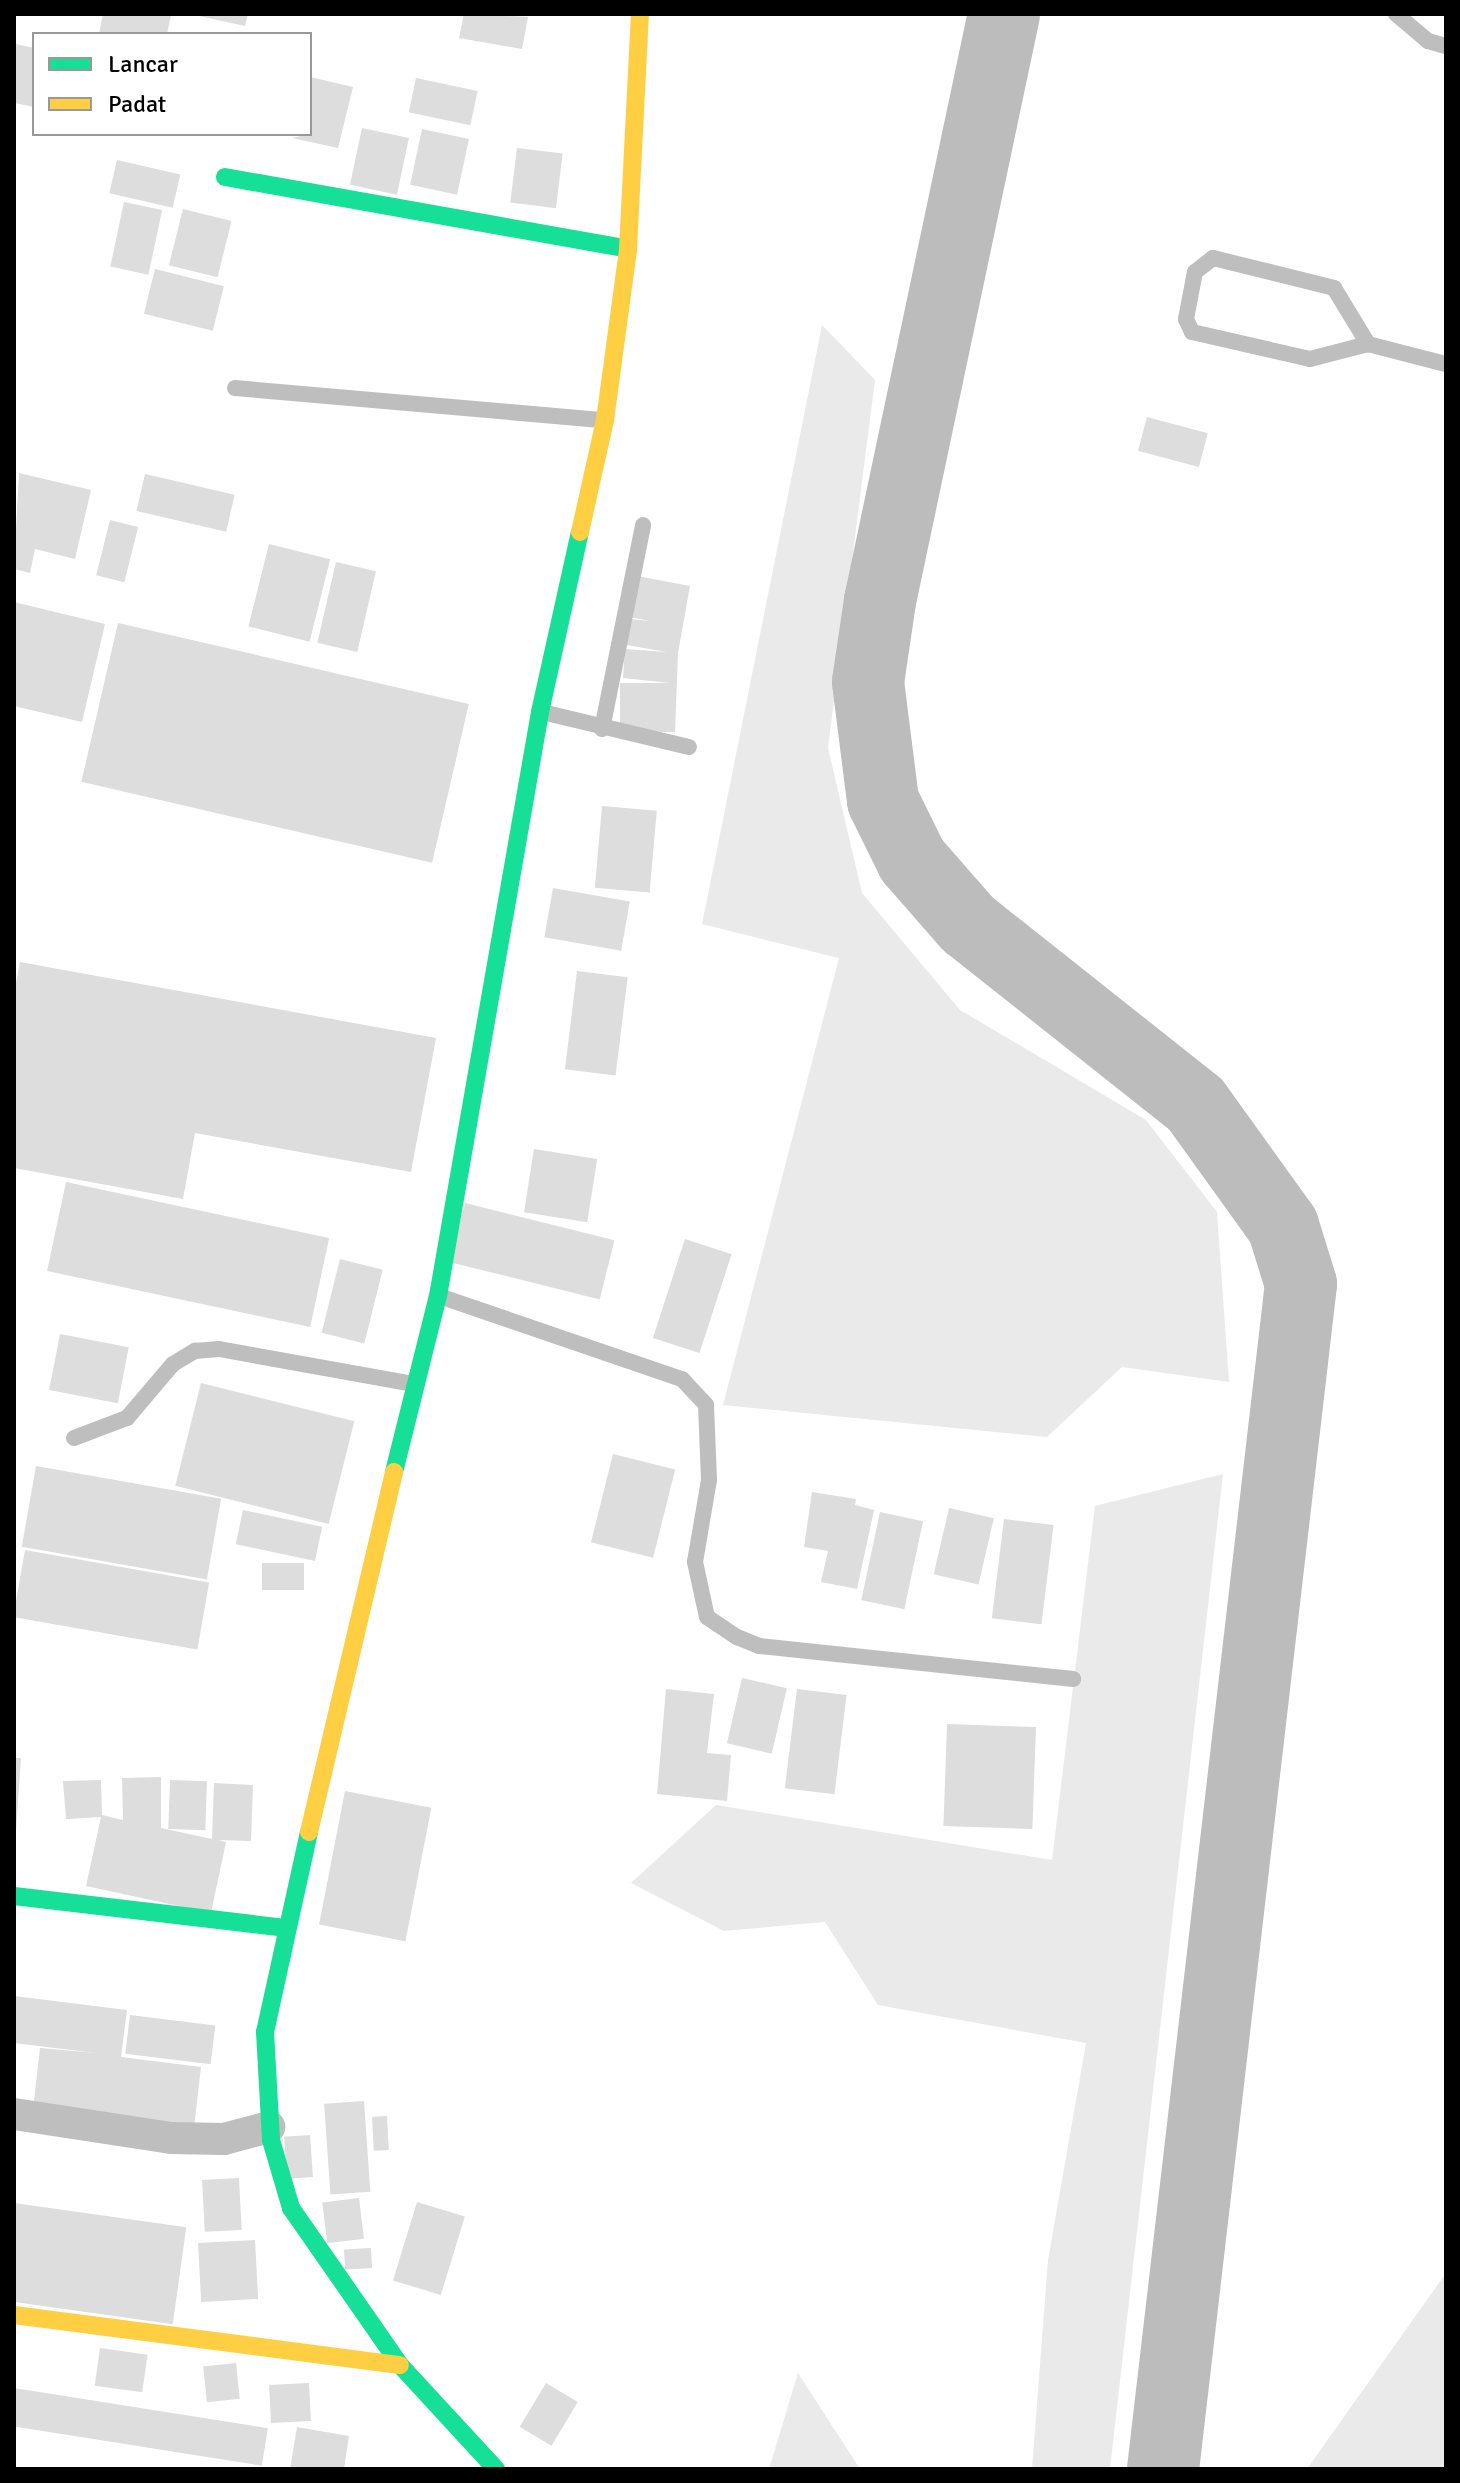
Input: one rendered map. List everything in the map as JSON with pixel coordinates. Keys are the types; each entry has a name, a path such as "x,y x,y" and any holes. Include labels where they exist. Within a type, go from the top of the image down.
{"street":[{"path":"496,2469 400,2365 291,2208 269,2127 265,2032 285,1928 438,1296 540,712 605,420 628,249 640,14"},
{"path":"225,177 628,249"},
{"path":"14,1896 285,1928"},
{"path":"14,2114 171,2138 224,2139 269,2127"},
{"path":"14,2315 400,2365"}],"lane":[{"path":"1396,14 1428,41 1446,46"},
{"path":"1368,344 1334,288 1213,258 1195,272 1186,319 1192,332 1310,359 1368,344 1446,364"},
{"path":"235,388 605,420"},
{"path":"602,729 643,525"},
{"path":"540,712 689,747"},
{"path":"438,1296 682,1379 706,1405 709,1480 695,1562 707,1617 737,1637 759,1646 1073,1679"},
{"path":"74,1438 127,1418 173,1364 195,1351 219,1349 416,1385"}],"shaded area":[{"path":"822,325 875,380 828,748 862,893 960,1010 1146,1120 1217,1212 1229,1382 1122,1367 1047,1437 723,1405 839,958 702,924"},
{"path":"1223,1474 1110,2469 1032,2469 1048,2260 1086,2043 878,2005 825,1922 724,1931 631,1883 716,1805 1052,1860 1095,1506"},
{"path":"1446,2273 1446,2469 1307,2469"},
{"path":"798,2373 860,2469 769,2469"}],"building":[{"path":"103,14 171,15 167,32 99,32"},
{"path":"190,14 248,14 245,26"},
{"path":"464,14 528,17 522,49 459,38"},
{"path":"16,44 32,48 32,107 14,103"},
{"path":"312,77 353,87 338,148 292,138 312,136"},
{"path":"416,78 478,91 470,125 409,112"},
{"path":"362,128 409,138 397,195 350,185"},
{"path":"422,129 469,139 457,195 410,185"},
{"path":"517,148 563,154 556,208 510,203"},
{"path":"117,160 180,175 173,208 109,193"},
{"path":"124,202 162,210 148,275 110,267"},
{"path":"183,209 232,221 217,277 169,265"},
{"path":"155,269 224,286 213,331 144,314"},
{"path":"1147,417 1208,433 1199,467 1138,451"},
{"path":"19,473 91,490 75,559 35,549 30,573 14,569"},
{"path":"145,474 235,495 226,532 136,511"},
{"path":"110,520 138,527 124,582 96,575"},
{"path":"269,544 330,559 310,642 248,626"},
{"path":"336,562 376,571 357,652 317,643"},
{"path":"637,576 690,586 678,653 675,732 620,732 620,683 670,683 623,678 625,649 667,652 626,645 630,619 650,621 629,617"},
{"path":"14,602 105,624 82,722 14,706"},
{"path":"118,623 469,704 432,863 81,782"},
{"path":"602,806 657,811 650,892 595,888"},
{"path":"553,888 630,902 621,951 544,937"},
{"path":"20,962 436,1038 411,1172 195,1133 183,1199 14,1168 14,993"},
{"path":"577,971 628,977 616,1075 565,1069"},
{"path":"534,1149 597,1159 587,1222 524,1212"},
{"path":"66,1182 329,1238 310,1327 47,1271"},
{"path":"465,1203 614,1240 600,1299 450,1262"},
{"path":"685,1239 732,1254 699,1353 653,1338"},
{"path":"340,1259 383,1270 364,1343 322,1333"},
{"path":"60,1334 129,1347 118,1403 49,1390"},
{"path":"201,1383 354,1421 329,1524 175,1486"},
{"path":"613,1454 675,1469 653,1558 591,1542"},
{"path":"36,1466 221,1499 207,1579 22,1547"},
{"path":"812,1492 856,1499 855,1505 874,1510 857,1589 821,1582 828,1551 804,1547"},
{"path":"949,1508 994,1518 979,1585 934,1574"},
{"path":"243,1510 322,1527 315,1561 236,1544"},
{"path":"880,1512 923,1521 904,1609 861,1600"},
{"path":"1004,1519 1054,1525 1041,1624 992,1618"},
{"path":"25,1550 209,1582 197,1649 14,1617"},
{"path":"262,1563 304,1563 304,1590 262,1590"},
{"path":"742,1678 787,1688 772,1754 727,1743"},
{"path":"666,1689 714,1694 707,1753 731,1755 727,1801 657,1794"},
{"path":"797,1689 847,1695 834,1794 785,1788"},
{"path":"947,1724 1036,1727 1032,1829 943,1826"},
{"path":"14,1758 21,1758 16,1830 14,1830"},
{"path":"161,1777 161,1828 212,1839 214,1783 253,1785 251,1841 218,1840 226,1842 211,1913 86,1886 101,1817 66,1819 63,1781 101,1780 102,1815 123,1820 122,1778"},
{"path":"170,1780 207,1781 205,1830 168,1829"},
{"path":"345,1791 431,1808 405,1941 319,1925"},
{"path":"14,1996 127,2010 121,2057 201,2067 194,2128 33,2109 40,2048 96,2053 14,2043"},
{"path":"130,2015 215,2025 211,2064 125,2054"},
{"path":"364,2101 370,2192 330,2195 324,2104"},
{"path":"387,2116 389,2150 374,2151 372,2117"},
{"path":"310,2135 313,2177 287,2179 284,2137"},
{"path":"239,2178 242,2230 205,2232 202,2180"},
{"path":"359,2198 364,2239 327,2243 322,2203"},
{"path":"417,2202 465,2217 441,2295 393,2280"},
{"path":"14,2203 186,2227 173,2324 14,2302"},
{"path":"255,2240 258,2299 201,2302 198,2243"},
{"path":"371,2248 372,2268 345,2269 344,2249"},
{"path":"100,2348 148,2355 142,2392 95,2386"},
{"path":"236,2363 240,2399 207,2402 203,2366"},
{"path":"309,2383 311,2421 271,2423 269,2385"},
{"path":"546,2383 578,2402 551,2446 520,2427"},
{"path":"14,2388 268,2428 262,2466 14,2426"},
{"path":"297,2427 349,2436 344,2469 290,2469"}],"waterway":[{"path":"1004,14 880,601 868,682 883,801 912,860 968,924 1196,1105 1283,1226 1301,1284 1163,2469"}],"traffic: fast":[{"path":"225,177 628,249"},
{"path":"394,1472 438,1296 540,712 580,532"},
{"path":"309,1832 265,2032 271,2140 291,2208 400,2365 496,2469"},
{"path":"14,1896 285,1928"}],"traffic: slow":[{"path":"580,532 605,420 628,249 640,14"},
{"path":"309,1832 394,1472"},
{"path":"14,2315 400,2365"}]}
